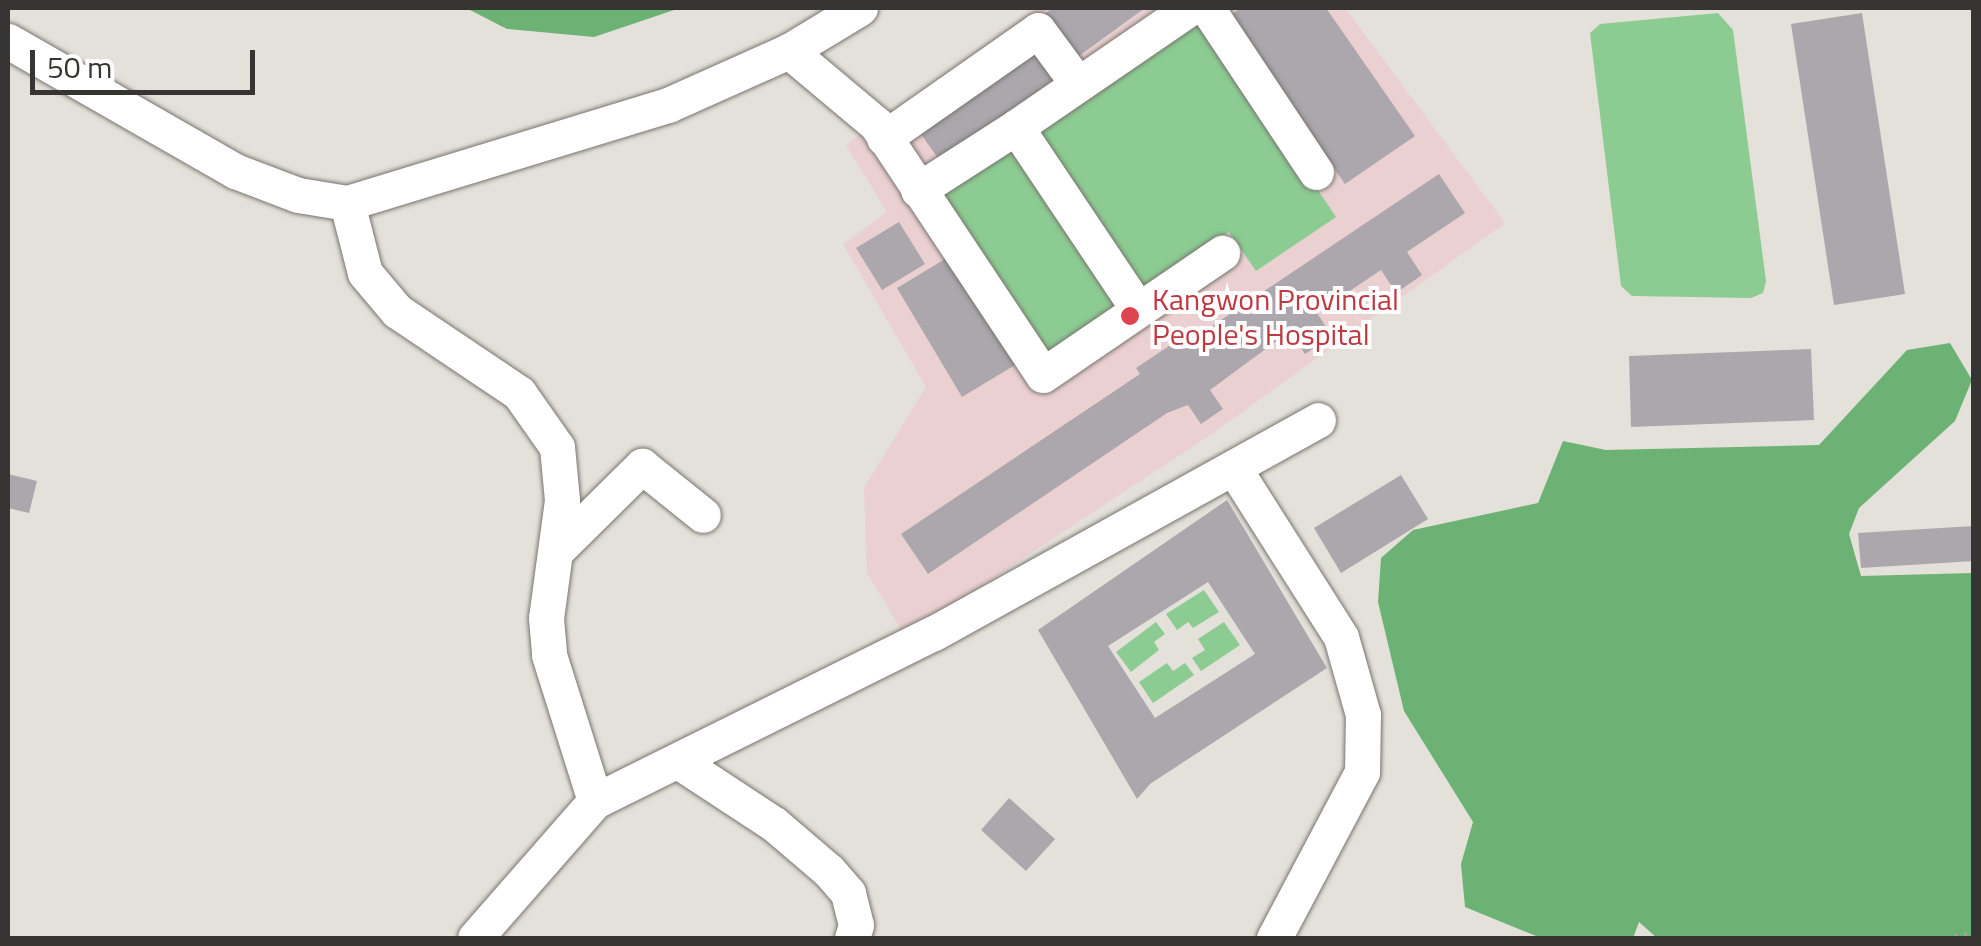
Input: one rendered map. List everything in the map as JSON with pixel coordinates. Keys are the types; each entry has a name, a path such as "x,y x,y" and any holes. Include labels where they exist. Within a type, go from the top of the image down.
{"street":[{"path":"8,41 236,172 298,195 347,203 668,104 788,51 860,8"},
{"path":"918,190 1190,8"},
{"path":"1207,8 1316,172"},
{"path":"884,138 1038,30 1077,83"},
{"path":"788,51 884,138 1043,375 1222,253"},
{"path":"1016,127 1138,309"},
{"path":"347,203 365,273 397,311 519,393 557,447 558,548 546,618 550,654 594,801"},
{"path":"491,933 594,801 934,633 1235,470 1318,420"},
{"path":"558,548 642,466 703,515"},
{"path":"1235,470 1341,637 1363,715 1362,772 1274,938"},
{"path":"678,761 774,824 830,871 848,893 856,924 852,938"}],"path":[{"path":"1944,938 1974,933"}],"shaded area":[{"name":"Kangwon Provincial People's Hospital","path":"1037,8 1345,8 1505,223 1209,436 905,636 867,573 864,488 926,387 843,244 887,212 846,145"}],"green space":[{"path":"466,8 680,8 594,37 507,29"},
{"path":"1199,13 1336,217 1256,271 1229,232 1050,353 939,189"},
{"path":"1718,13 1733,30 1766,281 1763,293 1751,298 1632,296 1621,286 1590,33 1600,24"},
{"path":"1950,343 1972,380 1955,421 1859,508 1849,534 1861,576 1973,573 1973,938 1657,938 1639,922 1633,938 1541,938 1465,907 1461,864 1473,822 1404,711 1378,602 1381,558 1413,530 1538,503 1563,441 1606,450 1819,445 1907,350"},
{"path":"1204,590 1219,612 1193,628 1188,622 1177,630 1166,614"},
{"path":"1156,622 1165,634 1154,642 1159,650 1131,672 1116,652"},
{"path":"1224,622 1240,645 1201,671 1192,658 1205,650 1198,639"},
{"path":"1167,663 1173,671 1185,663 1194,675 1153,703 1139,682"}],"building":[{"path":"1053,8 1145,8 1072,61 1040,17"},
{"path":"1241,8 1326,8 1415,136 1345,184 1229,16"},
{"path":"1862,13 1905,294 1834,305 1791,24"},
{"path":"1025,42 1053,80 940,161 913,123"},
{"path":"1439,174 1465,213 1407,252 1422,275 1396,293 1381,270 1317,313 1332,336 1305,354 1290,331 1210,390 1223,409 1201,424 1188,405 1167,413 928,574 901,534 1140,374 1136,368 1196,328 1200,334"},
{"path":"899,222 925,264 882,290 856,248"},
{"path":"950,256 1015,365 962,397 897,288"},
{"path":"1811,349 1814,420 1631,427 1629,356"},
{"path":"8,474 37,481 29,513 8,508"},
{"path":"1401,475 1428,519 1341,573 1314,528"},
{"path":"1227,500 1327,668 1150,784 1137,799 1038,630","holes":["1208,582 1255,654 1155,718 1108,646"]},
{"path":"1974,526 1974,561 1861,568 1858,533"},
{"path":"1009,798 1055,839 1026,871 981,830"}],"place":[{"name":"Kangwon Provincial People's Hospital","path":"1130,316"}]}
